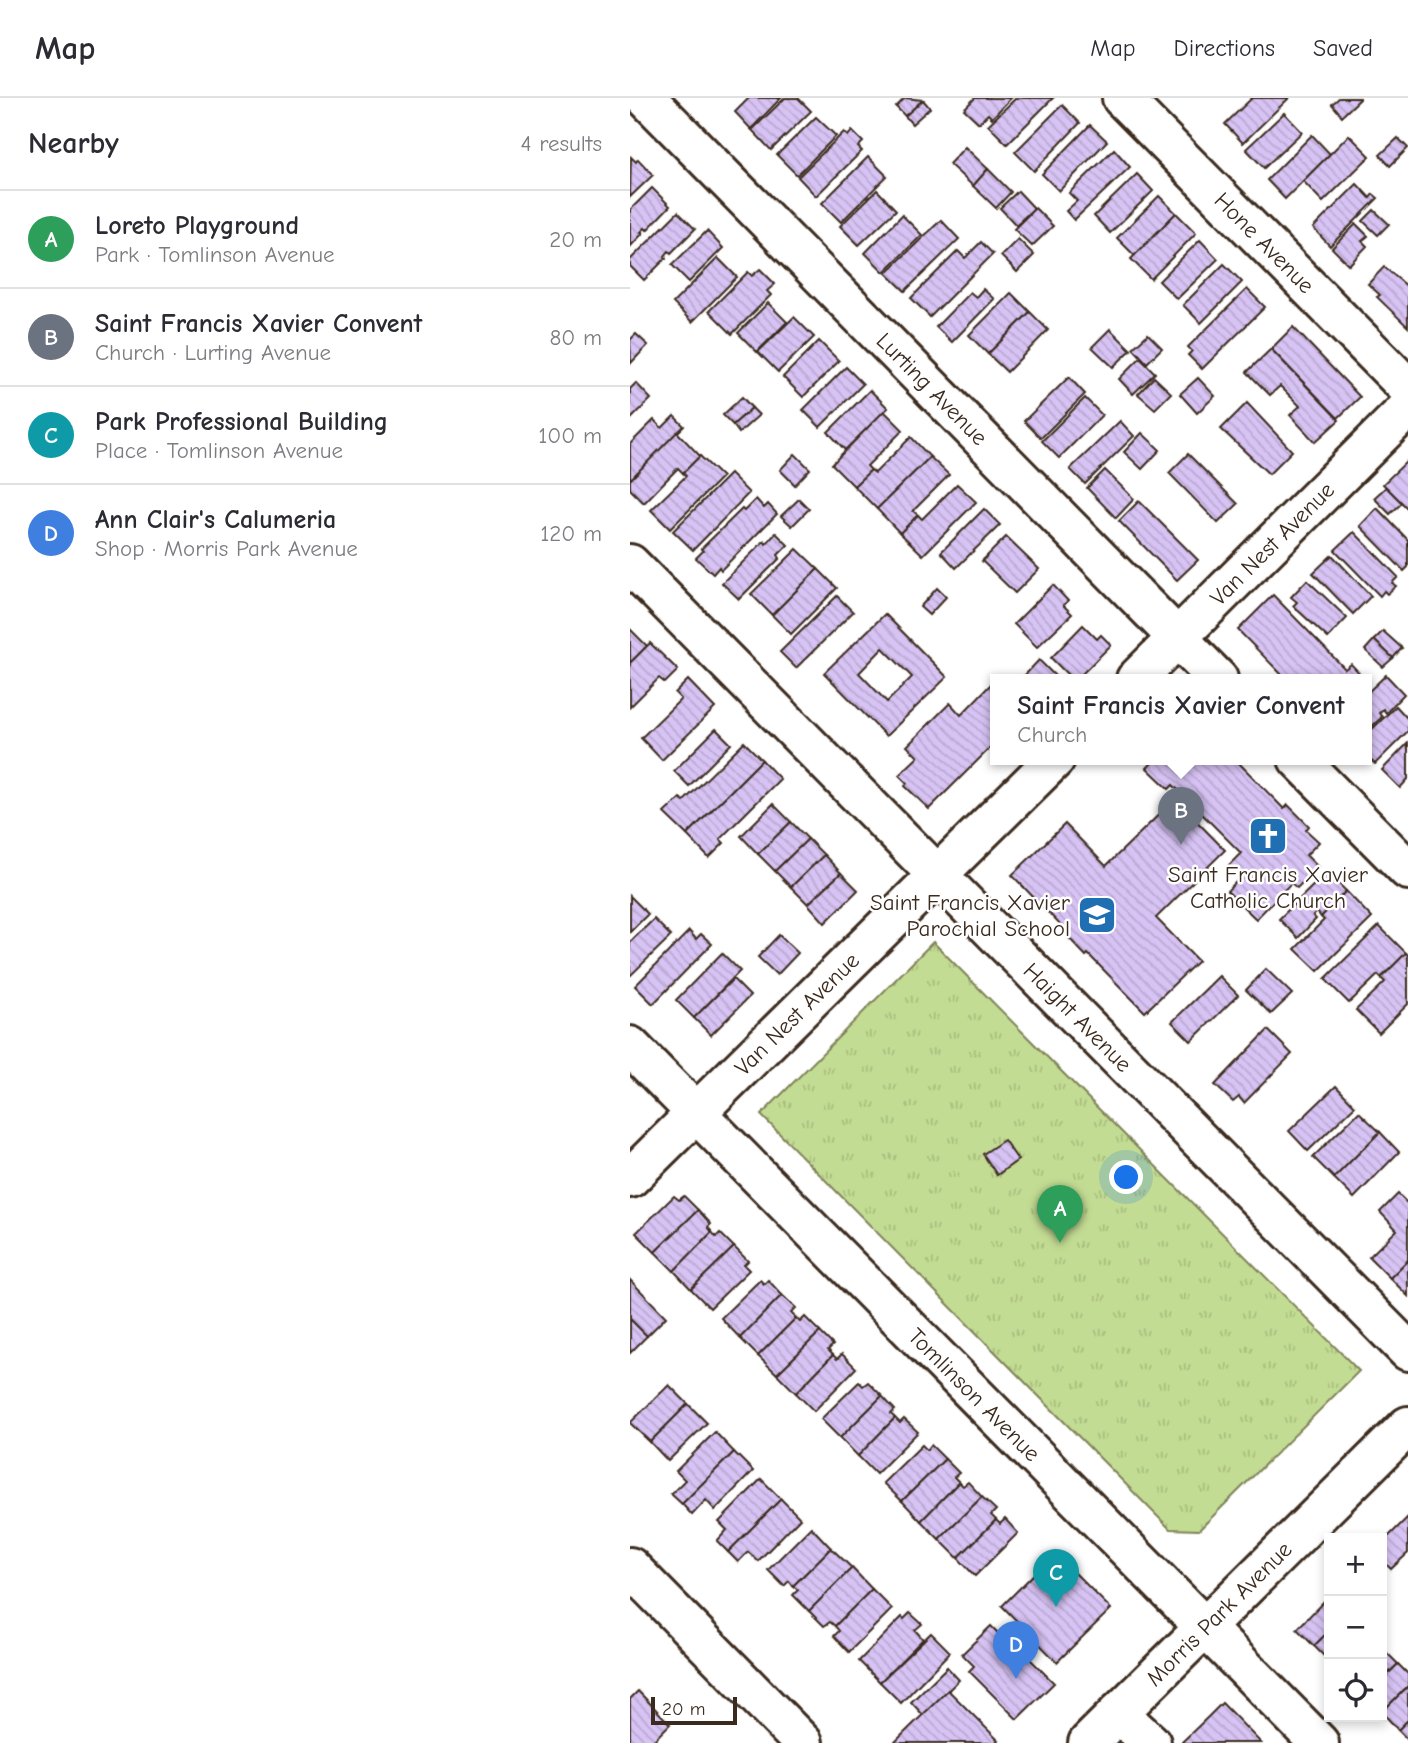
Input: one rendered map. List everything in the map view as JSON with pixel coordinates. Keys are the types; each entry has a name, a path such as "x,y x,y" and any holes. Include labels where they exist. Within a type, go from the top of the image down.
{"street":[{"name":"Lurting Avenue","path":"646,98 1213,674"},
{"name":"Hone Avenue","path":"1122,98 1408,388"},
{"name":"Van Nest Avenue","path":"1141,674 1408,408"},
{"name":"Haight Avenue","path":"630,564 1408,1351"},
{"name":"Van Nest Avenue","path":"630,1178 1049,765"},
{"path":"1304,765 1408,870"},
{"name":"Tomlinson Avenue","path":"630,1046 1319,1743"},
{"name":"Morris Park Avenue","path":"1088,1743 1408,1426"},
{"path":"630,1567 803,1743"},
{"path":"1118,1713 1151,1743"}],"green space":[{"path":"933,942 1359,1371 1199,1530 1170,1529 761,1115"}],"building":[{"path":"749,98 781,98 751,129 735,112"},
{"path":"785,98 798,98 811,111 771,150 752,130"},
{"path":"905,98 923,100 905,116 896,107"},
{"path":"975,98 1011,98 992,118 988,114 979,123 964,109"},
{"path":"1016,98 1053,98 1007,144 988,125"},
{"path":"1252,98 1289,98 1243,143 1225,124"},
{"path":"1339,98 1360,99 1342,116 1332,104"},
{"path":"923,100 930,108 912,124 905,116"},
{"path":"1062,105 1080,123 1034,171 1015,152"},
{"path":"1284,113 1302,132 1264,168 1246,149"},
{"path":"816,117 836,136 797,175 777,155"},
{"path":"1090,125 1107,141 1059,191 1042,174"},
{"path":"852,131 863,142 858,147 862,151 816,196 798,177 844,132 848,136"},
{"path":"1312,135 1330,154 1285,199 1267,180"},
{"path":"1349,135 1370,156 1323,202 1303,181"},
{"path":"1398,138 1408,148 1390,166 1380,155"},
{"path":"965,147 988,169 973,186 949,164"},
{"path":"1114,149 1130,167 1074,220 1066,211 1077,201 1069,193"},
{"path":"631,157 636,162 638,159 653,175 630,197"},
{"path":"868,157 887,176 841,222 822,203"},
{"path":"988,169 1011,192 996,208 973,186"},
{"path":"1137,174 1153,191 1110,233 1094,216"},
{"path":"1357,184 1370,198 1373,194 1378,198 1330,246 1313,228"},
{"path":"652,188 670,206 647,230 645,228 641,232 643,233 630,247 630,210"},
{"path":"877,190 896,210 859,245 840,226"},
{"path":"1018,191 1034,208 1016,225 1000,208"},
{"path":"1159,196 1176,213 1135,256 1117,238"},
{"path":"1035,208 1053,226 1032,246 1014,229"},
{"path":"1374,210 1389,224 1378,235 1363,221"},
{"path":"678,212 695,229 671,253 669,251 666,258 644,280 630,266 630,260"},
{"path":"1176,213 1196,233 1151,279 1131,259"},
{"path":"902,215 922,235 884,272 865,253"},
{"path":"941,220 959,239 905,291 886,273"},
{"path":"1356,224 1368,236 1362,241 1367,246 1349,265 1332,248"},
{"path":"707,231 723,248 689,282 672,265"},
{"path":"1018,239 1034,255 1017,272 1001,256"},
{"path":"1200,240 1218,259 1177,299 1159,281"},
{"path":"981,242 993,254 930,317 911,298 958,251 965,258"},
{"path":"718,258 737,277 692,322 673,303"},
{"path":"1224,264 1242,282 1201,323 1183,305"},
{"path":"1384,267 1408,287 1408,327 1377,297 1380,295 1368,284"},
{"path":"760,269 775,284 767,291 771,295 732,334 709,311 748,272 752,276"},
{"path":"983,289 994,299 952,342 936,327 970,292 976,297"},
{"path":"1247,289 1265,307 1202,369 1188,355 1192,351 1188,347"},
{"path":"1011,293 1030,312 988,354 969,335"},
{"path":"768,303 787,322 757,352 738,333"},
{"path":"1030,312 1048,330 1007,372 988,354"},
{"path":"794,317 814,337 778,372 758,352"},
{"path":"1293,327 1360,397 1338,418 1271,349"},
{"path":"1110,329 1131,350 1113,367 1092,347"},
{"path":"636,334 648,345 631,363 630,340"},
{"path":"1148,334 1162,348 1147,363 1133,348"},
{"path":"819,341 839,361 803,397 783,377"},
{"path":"1271,349 1339,420 1315,442 1290,415 1300,406 1280,386 1270,395 1247,372"},
{"path":"1140,358 1155,373 1133,394 1119,379"},
{"path":"846,367 863,384 820,427 803,410"},
{"path":"1069,377 1085,394 1041,438 1024,421"},
{"path":"1154,377 1171,393 1155,409 1138,394"},
{"path":"1198,378 1215,396 1197,413 1180,394"},
{"path":"636,383 651,399 630,420 630,389"},
{"path":"870,390 888,408 845,450 828,432"},
{"path":"742,397 752,408 733,425 723,415"},
{"path":"1085,398 1102,415 1059,458 1042,441"},
{"path":"1247,403 1292,451 1269,474 1221,429"},
{"path":"752,408 759,415 739,433 733,425"},
{"path":"884,411 903,430 867,466 871,470 854,486 832,464"},
{"path":"674,416 684,426 630,480 630,444 654,420 662,428"},
{"path":"1120,421 1134,436 1085,484 1070,469"},
{"path":"677,432 700,456 683,473 678,468 644,503 630,489 630,480"},
{"path":"1142,433 1160,450 1142,469 1124,452"},
{"path":"911,437 930,457 877,509 854,486 871,470 875,473"},
{"path":"795,454 810,469 795,485 780,470"},
{"path":"1188,454 1238,504 1218,523 1169,473"},
{"path":"700,456 722,477 670,529 651,510 686,476 683,473"},
{"path":"930,457 949,475 913,511 918,515 900,533 877,509"},
{"path":"1408,460 1408,509 1383,484"},
{"path":"1105,470 1134,499 1116,518 1087,488"},
{"path":"730,474 749,493 693,550 673,531"},
{"path":"957,484 976,502 923,555 900,533 918,515 922,519"},
{"path":"1386,487 1402,503 1390,514 1374,498"},
{"path":"756,499 764,508 768,504 777,514 721,570 719,567 713,574 696,558 703,551 701,549"},
{"path":"799,499 809,509 792,526 781,516"},
{"path":"1139,501 1198,560 1177,580 1119,521"},
{"path":"1377,508 1408,540 1408,567 1404,571 1360,526"},
{"path":"984,509 1000,525 956,568 941,552"},
{"path":"1354,532 1398,577 1392,583 1396,586 1387,594 1384,591 1380,596 1335,550"},
{"path":"776,533 788,545 778,555 780,558 739,599 722,583 764,541 766,544"},
{"path":"1006,537 1039,569 1015,593 982,561"},
{"path":"797,549 818,569 772,615 751,594"},
{"path":"1332,555 1371,596 1353,614 1313,573"},
{"path":"818,569 837,588 791,634 772,615"},
{"path":"1307,580 1347,618 1328,638 1293,606 1297,602 1291,597"},
{"path":"1053,585 1068,601 1063,605 1072,614 1037,647 1014,624"},
{"path":"937,588 946,597 929,615 920,607"},
{"path":"1273,595 1345,669 1351,664 1360,674 1281,674 1238,630"},
{"path":"837,596 853,612 796,668 780,652"},
{"path":"885,614 947,677 886,736 824,673","holes":["883,648 912,677 887,702 859,673"]},
{"path":"1083,625 1097,639 1101,635 1111,645 1082,674 1067,674 1051,658"},
{"path":"630,629 647,646 630,663"},
{"path":"1383,631 1402,648 1393,658 1374,640"},
{"path":"1374,640 1393,658 1383,667 1365,650"},
{"path":"650,643 678,670 665,683 659,678 630,707 630,663"},
{"path":"1039,660 1053,674 1026,674"},
{"path":"1386,675 1404,694 1386,713 1383,709 1379,713 1382,717 1372,726 1372,688"},
{"path":"688,680 715,708 662,760 641,738 681,699 675,693"},
{"path":"990,685 990,748 929,809 905,786 907,783 899,775 918,757 907,746 950,703 961,715"},
{"path":"1396,706 1408,719 1408,731 1375,764 1372,761 1372,729"},
{"path":"716,729 731,744 689,786 674,771"},
{"path":"744,742 762,760 687,835 664,813 680,798 684,801"},
{"path":"1408,743 1408,779 1400,788 1382,770"},
{"path":"762,760 780,779 720,839 724,843 709,858 687,835"},
{"name":"Saint Francis Xavier Catholic Church","path":"1150,765 1241,765 1284,809 1288,805 1309,826 1306,830 1319,842 1306,855 1318,867 1297,888 1291,883 1256,919 1227,891 1240,878 1228,866 1241,853 1173,785 1169,789 1147,768"},
{"path":"1175,799 1225,850 1156,918 1198,961 1145,1012 1088,954 1086,956 1067,936 1069,934 1012,875 1065,824 1106,866"},
{"path":"773,804 791,822 758,854 741,836"},
{"path":"791,822 808,839 775,871 758,854"},
{"path":"808,839 824,855 791,887 775,871"},
{"path":"824,855 841,873 808,904 791,887"},
{"path":"1327,872 1346,891 1321,917 1317,912 1313,916 1316,919 1298,938 1279,919"},
{"path":"841,873 858,890 825,923 808,904"},
{"path":"1346,891 1372,918 1318,971 1295,949 1324,920 1321,917"},
{"path":"630,896 648,914 630,932"},
{"path":"654,919 671,936 630,976 630,942"},
{"path":"1379,926 1406,953 1381,978 1378,975 1349,1003 1325,979"},
{"path":"689,931 696,939 701,934 712,944 653,1004 635,986"},
{"path":"779,935 798,953 777,975 758,957"},
{"path":"722,953 740,971 694,1018 676,1000"},
{"path":"1406,953 1408,1004 1379,1033 1356,1010 1385,982 1381,978"},
{"path":"1266,969 1292,994 1271,1014 1246,990"},
{"path":"1219,976 1238,995 1191,1041 1172,1022"},
{"path":"733,979 750,996 711,1035 694,1018"},
{"path":"1268,1030 1292,1054 1244,1103 1239,1097 1233,1102 1215,1085"},
{"path":"1336,1086 1355,1106 1308,1151 1289,1131"},
{"path":"1359,1112 1380,1132 1334,1178 1313,1157"},
{"path":"1380,1132 1399,1152 1354,1198 1334,1178"},
{"path":"1004,1140 1018,1160 997,1175 983,1154"},
{"path":"1398,1194 1408,1204 1408,1260 1390,1278 1369,1257 1397,1230 1380,1212"},
{"path":"674,1196 679,1200 684,1196 698,1210 655,1252 636,1233"},
{"path":"698,1210 711,1224 708,1227 712,1232 674,1271 655,1252"},
{"path":"712,1232 716,1237 720,1233 734,1247 691,1289 674,1271"},
{"path":"734,1247 748,1261 744,1265 749,1270 710,1308 691,1289"},
{"path":"1408,1260 1408,1296 1390,1278"},
{"path":"630,1280 666,1317 647,1336 630,1319"},
{"path":"760,1280 764,1284 768,1280 782,1295 740,1338 721,1318"},
{"path":"782,1295 796,1308 791,1313 796,1318 758,1356 740,1338"},
{"path":"805,1317 820,1332 777,1374 758,1356 796,1318 800,1322"},
{"path":"630,1319 647,1336 630,1353"},
{"path":"820,1332 833,1345 828,1350 833,1355 796,1393 777,1374"},
{"path":"842,1354 856,1368 814,1411 796,1393 833,1355 837,1359"},
{"path":"859,1382 863,1386 868,1382 882,1396 840,1438 821,1419"},
{"path":"669,1385 688,1404 650,1442 630,1423"},
{"path":"882,1396 895,1410 891,1414 895,1418 858,1456 840,1438"},
{"path":"688,1404 707,1423 668,1461 650,1442"},
{"path":"895,1418 900,1423 904,1419 918,1432 876,1474 858,1456"},
{"path":"715,1432 734,1452 682,1504 671,1494 685,1480 676,1471"},
{"path":"922,1445 927,1450 931,1445 945,1459 902,1501 883,1483"},
{"path":"734,1452 753,1471 715,1510 706,1500 692,1515 682,1504"},
{"path":"945,1459 959,1473 954,1477 959,1482 921,1521 902,1501"},
{"path":"761,1479 781,1499 728,1552 717,1541 727,1530 719,1522"},
{"path":"959,1482 963,1486 968,1482 982,1497 939,1539 921,1521"},
{"path":"982,1497 996,1510 991,1515 996,1520 958,1558 939,1539"},
{"path":"781,1499 800,1518 758,1561 748,1552 738,1562 728,1552"},
{"path":"1408,1517 1408,1553 1391,1569 1387,1565 1387,1538"},
{"path":"1005,1519 1018,1533 975,1576 958,1558 996,1520 1000,1524"},
{"path":"811,1527 831,1548 793,1586 789,1581 784,1586 768,1570"},
{"path":"831,1548 852,1568 809,1611 793,1595 798,1590 793,1586"},
{"path":"1055,1553 1111,1609 1057,1662 1002,1606"},
{"path":"852,1568 872,1589 835,1626 830,1622 824,1626 809,1611"},
{"path":"872,1589 892,1609 849,1652 834,1636 839,1631 835,1626"},
{"path":"1324,1601 1324,1636 1314,1646 1297,1629"},
{"path":"910,1613 922,1624 915,1630 923,1639 880,1682 859,1661 902,1617 904,1619"},
{"path":"991,1626 1003,1638 1006,1635 1054,1683 1017,1719 969,1671 974,1666 962,1654"},
{"path":"931,1633 950,1652 901,1703 880,1682"},
{"path":"1324,1636 1324,1656 1314,1646"},
{"path":"1387,1653 1398,1664 1387,1675"},
{"path":"1398,1664 1408,1674 1408,1686 1387,1707 1387,1675"},
{"path":"947,1667 959,1680 923,1715 911,1702"},
{"path":"1408,1686 1408,1720 1398,1730 1387,1718 1387,1707"},
{"path":"948,1690 998,1740 995,1743 894,1743"},
{"path":"638,1691 670,1724 653,1741 655,1743 630,1743 630,1699"},
{"path":"1222,1703 1261,1743 1181,1743 1209,1716"},
{"path":"1408,1720 1408,1740 1398,1730"}],"place":[{"name":"Saint Francis Xavier Catholic Church","path":"1268,836"},
{"name":"Saint Francis Xavier Convent","path":"1181,845"},
{"name":"Saint Francis Xavier Parochial School","path":"1097,915"},
{"name":"Loreto Playground","path":"1060,1243"},
{"name":"Park Professional Building","path":"1056,1607"},
{"name":"Ann Clair's Calumeria","path":"1016,1679"}]}
